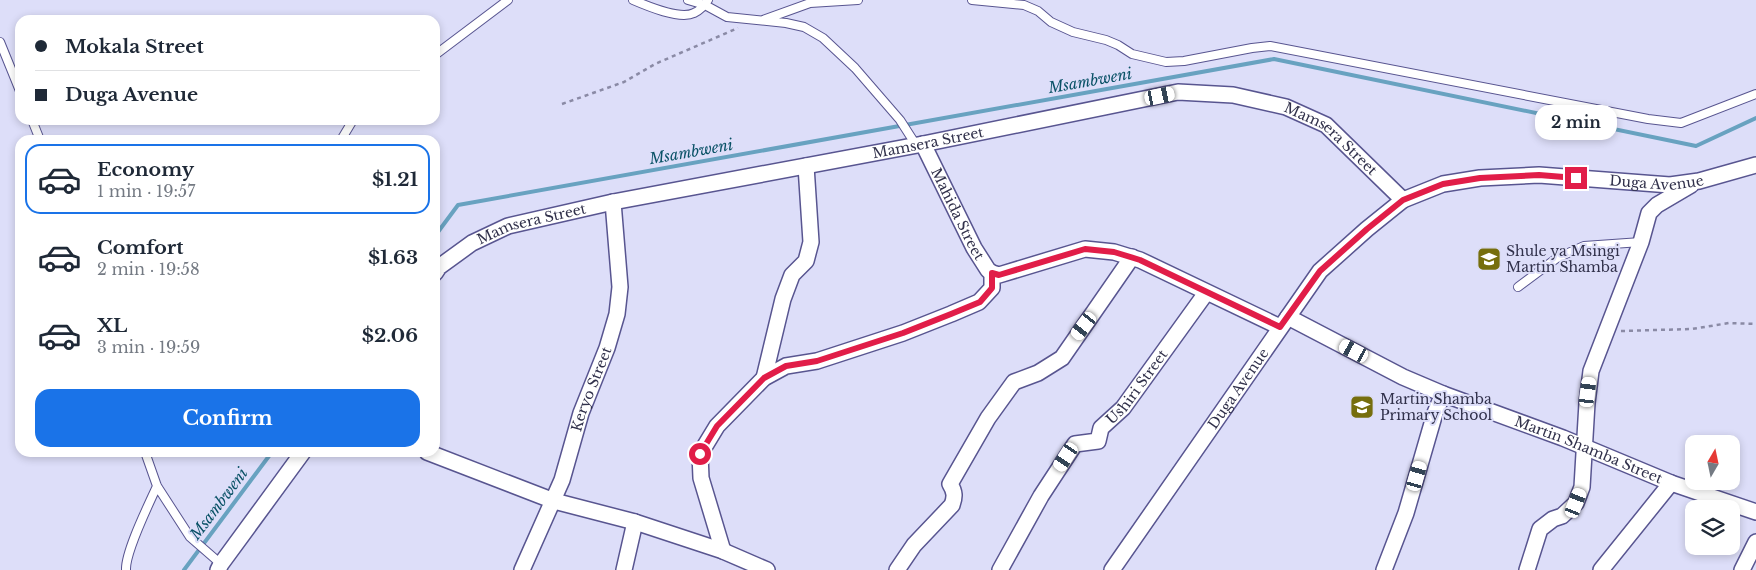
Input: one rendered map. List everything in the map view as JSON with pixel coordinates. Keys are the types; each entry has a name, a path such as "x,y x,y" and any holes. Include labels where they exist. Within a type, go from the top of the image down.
{"street":[{"name":"Mamsera Street","path":"440,266 472,243 508,226 613,202 920,144 1178,92 1233,95 1286,107 1326,125 1403,200"},
{"name":"Mahida Street","path":"920,144 974,248 992,273 999,275 1085,249 1114,252 1140,260 1206,292 1284,322"},
{"name":"Duga Avenue","path":"1112,570 1320,271 1403,200 1443,184 1480,178 1539,175 1670,185 1699,181 1756,165"},
{"path":"764,378 783,299 792,274 806,261 811,242 806,166"},
{"path":"1527,570 1540,529 1553,519 1562,516 1576,503 1582,487 1590,371 1641,242 1649,213 1656,205 1699,181"},
{"name":"Keryo Street","path":"522,570 562,480 581,413 607,348 617,314 620,287 613,202"},
{"path":"897,570 914,545 952,505 955,498 954,490 950,484 988,418 1014,382 1038,373 1062,358 1132,257"},
{"path":"723,551 701,478 700,454 717,426 764,378 786,366 817,361 903,333 980,302 992,288 992,273"},
{"name":"Ushiri Street","path":"1000,570 1040,496 1074,444 1098,440 1102,428 1124,408 1206,292"},
{"name":"Martin Shamba Street","path":"1284,322 1443,394 1671,483 1756,512"},
{"path":"1384,570 1406,513 1435,413 1443,394"},
{"path":"219,567 299,457"},
{"path":"440,457 554,501 635,522 723,551 767,570"},
{"path":"1601,570 1671,483"},
{"path":"624,570 635,522"},
{"path":"1742,570 1756,542"}],"lane":[{"path":"440,51 508,0"},
{"path":"633,0 683,16 694,14 706,2"},
{"path":"688,0 706,2 727,17 786,23 804,28 823,38 854,68 920,144"},
{"path":"758,20 810,3 858,0"},
{"path":"972,0 1024,5 1038,11 1051,22 1072,32 1106,40 1132,54 1166,62 1184,61 1270,46 1638,117 1681,123 1756,94"},
{"path":"0,42 15,79"},
{"path":"1518,287 1557,258 1584,246 1641,242"},
{"path":"147,457 157,486 190,537 207,551 219,567"},
{"path":"126,570 132,546 157,486"}],"path":[{"path":"562,104 624,82 654,64 758,20"},
{"path":"1606,332 1692,329 1729,323 1756,324"}],"waterway":[{"name":"Msambweni","path":"440,229 458,205 1274,59 1696,146 1756,118"},
{"name":"Msambweni","path":"184,570 268,457"}],"place":[{"name":"Shule ya Msingi Martin Shamba","path":"1489,259"},
{"name":"Martin Shamba Primary School","path":"1362,407"}],"route":[{"path":"700,454 717,426 764,378 786,366 817,361 903,333 980,302 992,288 992,273 999,275 1085,249 1114,252 1140,260 1280,327 1320,271 1403,200 1443,184 1480,178 1539,175 1576,178"}]}
